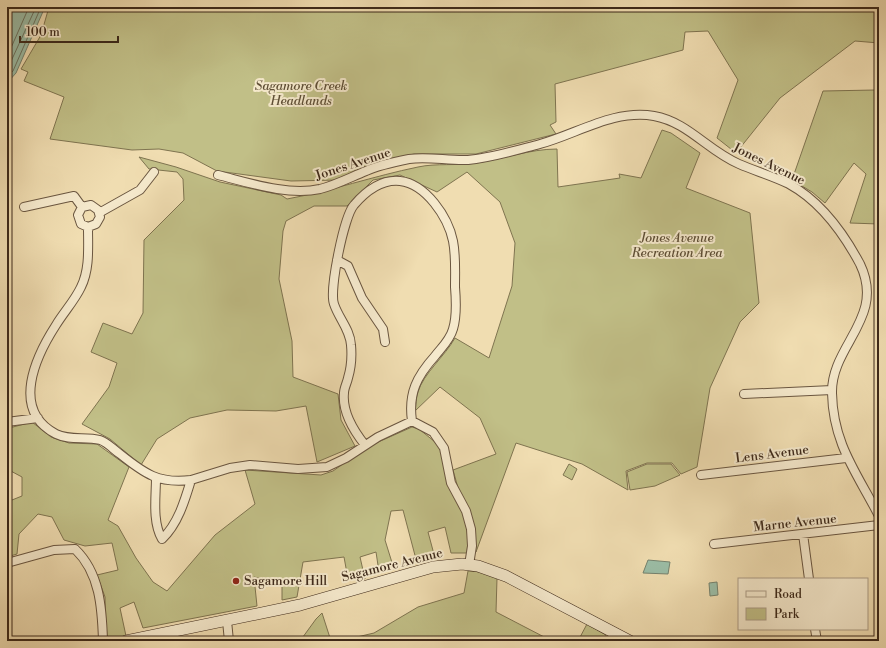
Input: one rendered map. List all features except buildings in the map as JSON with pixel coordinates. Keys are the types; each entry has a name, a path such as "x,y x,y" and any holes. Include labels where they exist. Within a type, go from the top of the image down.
{"main road":[{"name":"Sagamore Avenue","path":"126,641 300,605 433,567 449,564 469,565 506,576 630,641"}],"street":[{"name":"Jones Avenue","path":"218,175 268,186 302,191 319,189 337,184 369,170 410,159 471,160 491,156 550,142 621,117 644,115 675,122 728,159 788,184 807,196 843,236 860,264 869,288 868,304 863,319 838,366 832,390 837,431 846,458 879,516"},
{"path":"100,213 140,190 154,172"},
{"path":"365,445 346,414 344,392 349,377 352,355 349,333 333,303 332,296 337,260 350,209 360,197 377,185 391,180 408,182 422,191 438,207 448,229 454,252 454,326 450,338 428,364 412,389 412,421"},
{"path":"24,207 74,196 82,207"},
{"path":"91,205 100,213 99,221 88,227 84,226 78,220 79,211 82,207 91,205"},
{"path":"88,227 86,276 81,288 40,352 33,373 30,392 33,409 38,418 48,429 65,437 101,440 139,469 156,478 172,481 191,480 230,468 250,465 298,469 327,467 346,458 393,429 412,421"},
{"path":"337,260 348,266 362,298 379,321 385,342"},
{"path":"744,394 832,390"},
{"path":"7,422 38,418"},
{"path":"412,421 433,432 444,448 451,483 466,511 471,528 472,546 469,565"},
{"name":"Lens Avenue","path":"701,475 846,458"},
{"path":"156,478 156,513 162,539 173,526 178,517 191,480"},
{"name":"Marne Avenue","path":"714,544 879,525"},
{"path":"803,534 809,578"},
{"path":"7,563 54,550 75,549 85,559 97,586 102,604 103,641"},
{"path":"227,621 229,641"},
{"path":"815,630 817,641"}],"green space":[{"name":"Sagamore Creek Headlands","path":"49,7 879,7 879,43 855,41 780,98 736,153 717,138 738,80 708,31 685,32 683,50 555,84 556,122 550,125 556,134 476,154 414,154 371,164 339,180 291,181 217,171 183,153 159,149 132,150 50,139 64,97 24,81 28,72 21,69 41,35"},
{"path":"879,87 879,224 850,223 866,174 854,163 825,203 812,192 792,180 823,91 875,90"},
{"name":"Jones Avenue Recreation Area","path":"662,130 671,133 700,153 686,188 750,213 759,303 740,322 710,388 697,467 681,474 672,463 647,463 626,471 628,490 582,464 516,443 476,552 453,470 496,454 480,418 440,387 415,411 417,394 424,378 446,352 455,338 489,358 512,286 515,243 500,202 467,172 437,192 400,175 373,180 347,206 314,206 286,221 283,231 279,279 292,341 293,377 338,394 341,420 355,446 317,462 306,406 276,411 227,410 190,418 157,439 141,465 110,439 82,424 109,387 117,363 91,352 103,323 132,334 143,313 144,240 184,200 183,179 177,172 149,169 139,157 176,167 220,182 281,195 287,199 418,167 476,163 527,152 557,149 558,187 620,178 619,174 641,178"},
{"path":"32,422 51,437 69,443 97,444 129,467 108,520 118,526 136,558 153,582 167,591 215,535 255,504 245,470 321,475 333,471 367,447 412,427 419,429 440,446 450,490 459,505 469,529 467,553 451,553 445,527 428,532 435,558 417,563 403,510 391,511 385,540 394,569 379,572 376,552 360,557 365,579 348,579 344,557 303,562 297,597 282,600 282,584 254,577 257,606 143,628 134,602 120,608 126,636 106,640 105,597 97,575 118,570 112,543 85,546 64,540 52,517 38,514 19,534 17,554 7,557 7,502 22,496 22,477 7,469 7,427"},
{"path":"569,464 577,469 572,480 563,475"},
{"path":"647,464 671,464 680,475 655,486 630,490 627,472"},
{"path":"468,571 482,572 497,578 496,612 548,639 558,641 340,641 374,633 418,607 464,593"},
{"path":"322,613 331,641 300,641 316,619"},
{"path":"587,624 606,635 604,641 578,641"}],"water":[{"path":"7,7 45,7 16,73 7,83"},
{"path":"648,560 670,562 668,574 643,573"},
{"path":"717,582 718,595 710,596 709,583"}],"place":[{"name":"Sagamore Hill","path":"236,581"}]}
